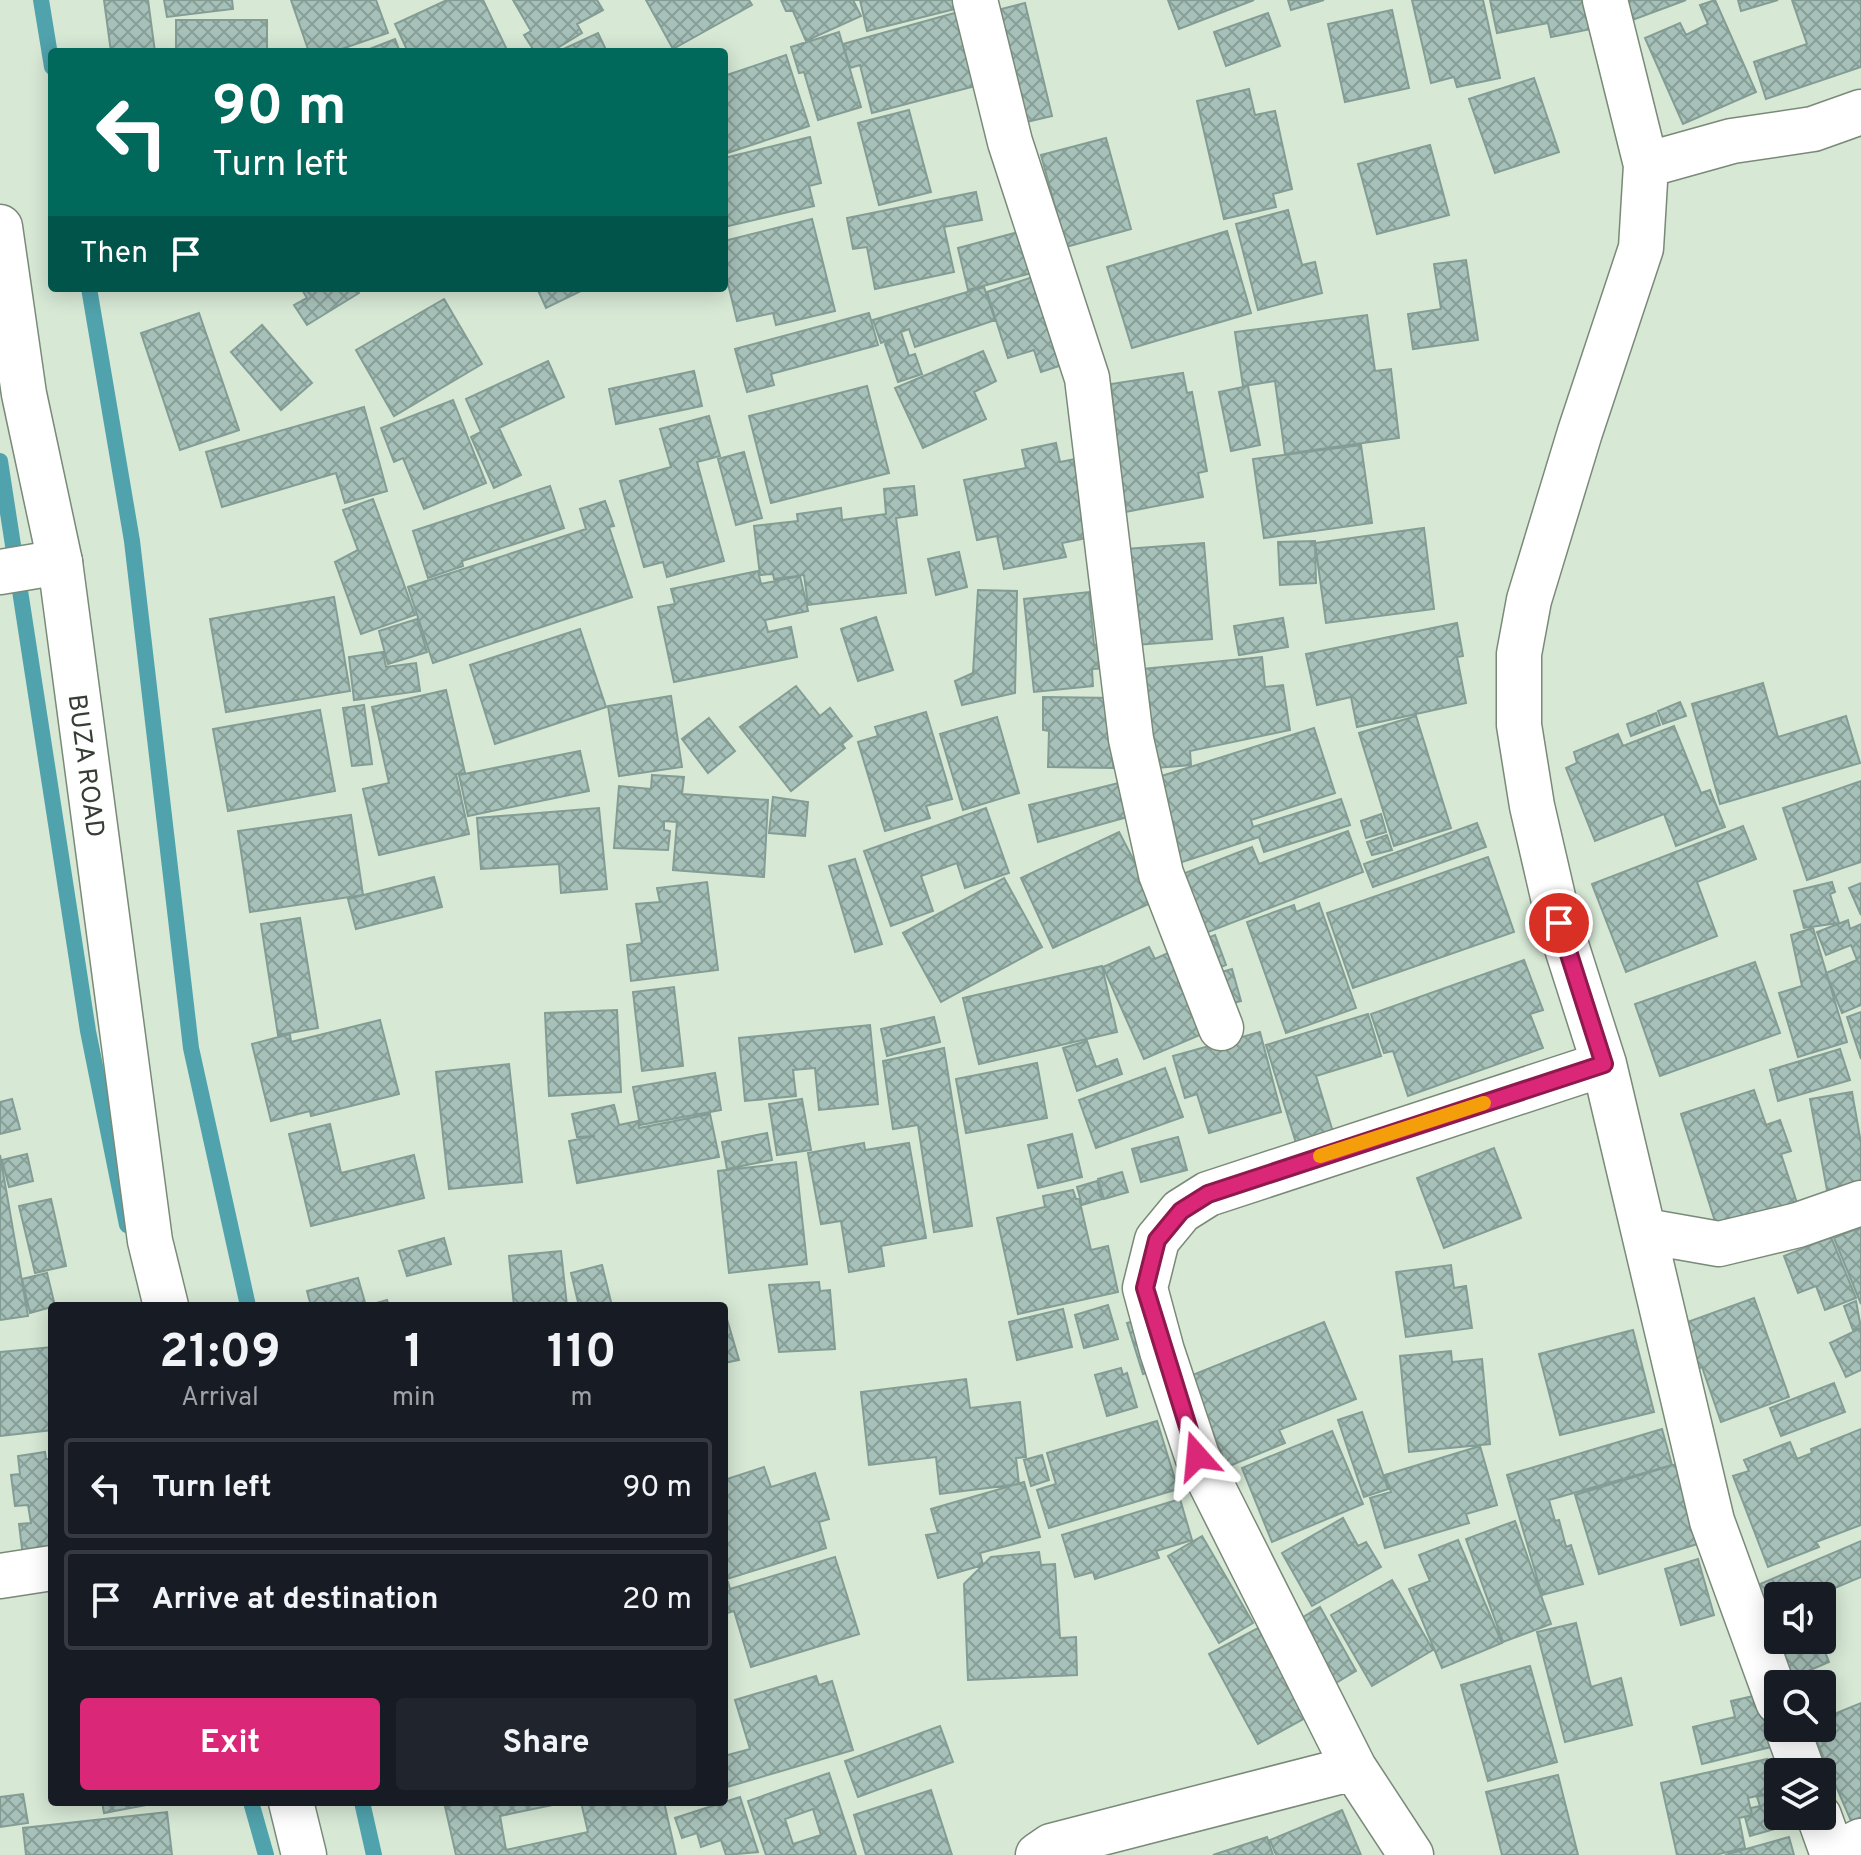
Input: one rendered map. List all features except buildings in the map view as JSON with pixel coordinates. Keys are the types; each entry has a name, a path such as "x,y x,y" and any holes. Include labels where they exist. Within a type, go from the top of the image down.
{"street":[{"path":"975,0 1010,142 1087,378 1131,739 1161,874 1221,1028"},
{"path":"1605,0 1646,165 1641,248 1529,600 1519,654 1519,725 1532,806 1559,923 1604,1064 1712,1521 1766,1670"},
{"path":"1646,165 1732,141 1813,129 1861,112"},
{"name":"BUZA ROAD","path":"0,227 24,394 60,562 150,1241 165,1302"},
{"path":"0,572 60,562"},
{"path":"1411,1855 1354,1768 1197,1456 1145,1288 1157,1240 1181,1211 1208,1194 1604,1064"},
{"path":"1645,1231 1719,1244 1798,1225 1861,1203"},
{"path":"0,1576 48,1569"},
{"path":"1038,1855 1051,1846 1354,1768"},
{"path":"292,1806 304,1855"},
{"path":"1824,1830 1833,1855 1861,1841"}],"waterway":[{"path":"41,0 49,48"},
{"path":"90,292 132,541 191,1048 247,1302"},
{"path":"0,461 88,1031 127,1225"},
{"path":"252,1806 266,1855"},
{"path":"363,1806 374,1855"}],"slow traffic":[{"path":"1320,1156 1484,1103"}],"route":[{"path":"1197,1456 1145,1288 1157,1240 1181,1211 1208,1194 1604,1064 1559,923"}]}
